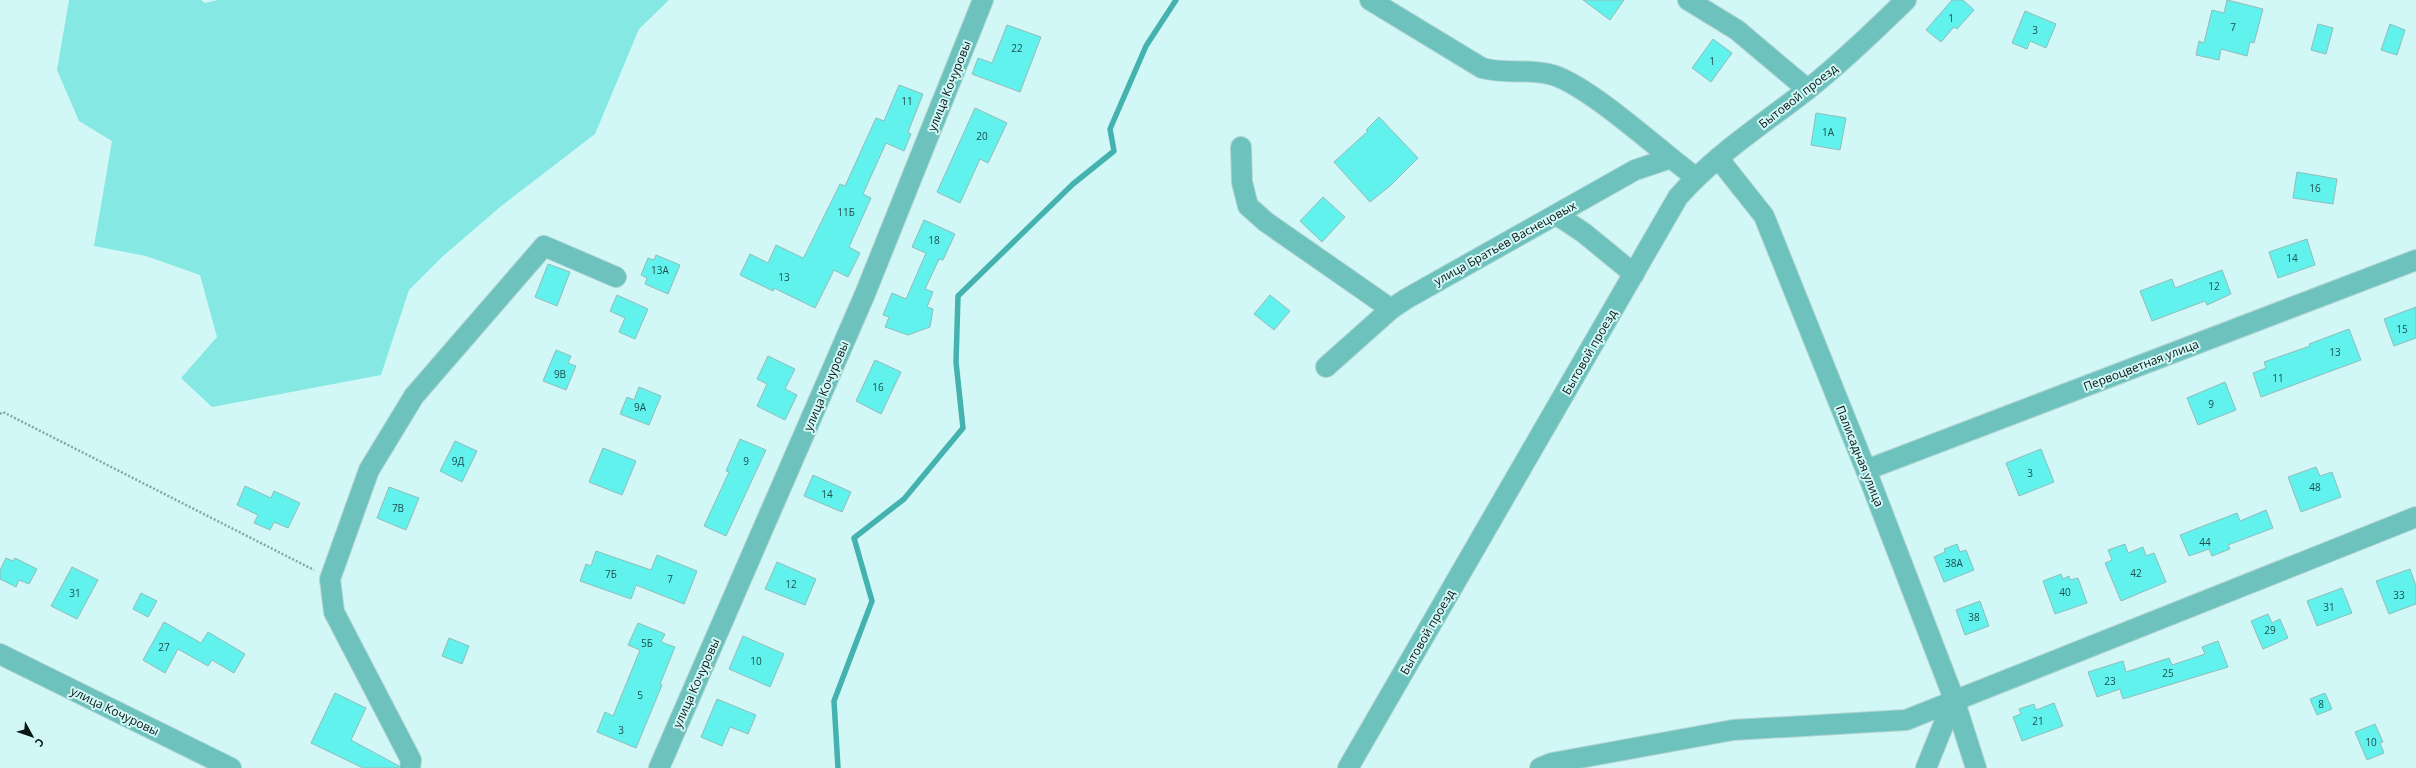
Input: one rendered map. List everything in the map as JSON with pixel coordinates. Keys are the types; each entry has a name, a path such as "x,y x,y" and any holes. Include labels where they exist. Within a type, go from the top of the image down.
{"street":[{"name":"улица Кочуровы","path":"659,768 865,294 983,0"},
{"path":"1370,0 1482,68 1498,72 1549,74 1564,80 1586,93 1696,177"},
{"path":"1688,0 1737,30 1807,89"},
{"name":"Бытовой проезд","path":"1348,768 1678,196 1696,177 1718,158 1847,57 1906,0"},
{"path":"1241,146 1242,182 1248,206 1266,222 1391,309"},
{"name":"улица Братьев Васнецовых","path":"1326,366 1391,309 1635,170 1671,158"},
{"name":"Палисадная улица","path":"1718,158 1764,216 1866,470 1954,699 1976,768"},
{"path":"1557,215 1584,233 1634,274"},
{"path":"410,768 411,760 334,612 330,579 369,470 414,396 544,246 616,277"},
{"name":"Первоцветная улица","path":"1866,470 2416,260"},
{"path":"1540,768 1552,763 1733,730 1906,720 1954,699 2107,641 2416,517"},
{"name":"улица Кочуровы","path":"0,654 231,768"},
{"path":"1926,768 1954,699"}],"path":[{"path":"0,414 3,412 330,579"}],"shaded area":[{"path":"69,0 201,0 205,3 218,0 669,0 639,29 595,134 500,207 442,257 409,290 381,375 212,407 181,378 217,337 200,275 146,256 94,246 112,141 79,121 57,70"}],"building":[{"path":"1583,0 1624,0 1610,20"},
{"path":"1952,0 1963,0 1974,10 1957,29 1954,27 1941,42 1926,30"},
{"path":"2227,0 2263,9 2254,43 2250,42 2247,56 2221,49 2219,60 2196,55 2199,41 2204,43 2212,10 2224,13"},
{"path":"2025,11 2056,24 2046,48 2030,41 2027,49 2012,43"},
{"path":"2318,24 2333,28 2326,54 2311,50"},
{"path":"2390,24 2405,30 2397,55 2381,50"},
{"path":"1007,25 1041,37 1020,92 972,74 978,58 992,63"},
{"path":"1713,39 1732,53 1711,82 1692,68"},
{"path":"899,85 923,94 908,132 911,134 904,151 886,143 863,194 871,198 849,247 860,253 848,277 834,270 815,308 774,288 773,291 740,275 750,254 768,263 776,245 803,258 840,184 845,186 876,118 884,121"},
{"path":"975,108 1007,123 988,163 980,159 960,203 937,192"},
{"path":"1816,113 1846,118 1840,150 1811,145"},
{"path":"1379,117 1418,158 1390,186 1370,202 1334,162 1368,131 1366,130"},
{"path":"2297,172 2337,179 2333,204 2293,198"},
{"path":"1323,197 1345,217 1322,242 1300,221"},
{"path":"924,220 955,234 943,260 939,259 925,289 933,292 927,307 933,309 930,327 908,335 885,327 889,317 883,315 892,293 906,299 926,253 912,247"},
{"path":"2307,239 2315,265 2278,278 2269,252"},
{"path":"656,255 680,265 668,294 645,284 647,278 641,275 648,258 654,260"},
{"path":"548,264 570,272 557,306 535,297"},
{"path":"2222,270 2231,294 2207,305 2205,301 2152,321 2140,291 2172,279 2175,288"},
{"path":"617,295 648,309 635,339 619,332 625,318 610,311"},
{"path":"1270,295 1290,311 1274,330 1254,314"},
{"path":"2416,307 2416,338 2394,346 2384,319"},
{"path":"2349,329 2361,360 2261,397 2253,373 2266,368 2264,362 2310,346 2309,344"},
{"path":"556,350 571,356 568,363 576,366 566,390 543,381"},
{"path":"768,356 795,369 785,389 797,395 785,420 757,406 767,384 757,379"},
{"path":"875,360 901,372 881,414 856,401"},
{"path":"2225,382 2236,410 2198,425 2187,398"},
{"path":"639,387 661,396 649,425 620,414 627,397 634,400"},
{"path":"740,439 766,450 726,536 704,526 729,472 726,471"},
{"path":"455,441 477,451 462,482 440,471"},
{"path":"603,448 636,461 622,495 589,482"},
{"path":"2041,449 2054,482 2019,496 2006,463"},
{"path":"2316,467 2320,476 2332,472 2341,497 2301,512 2288,477"},
{"path":"813,475 851,492 842,512 804,496"},
{"path":"245,486 271,498 274,491 300,503 288,528 274,522 270,530 254,523 258,515 237,505"},
{"path":"389,487 419,498 406,530 377,518"},
{"path":"2266,510 2273,528 2228,545 2230,549 2212,556 2209,549 2189,556 2180,535 2237,513 2240,521"},
{"path":"1957,544 1960,552 1966,550 1974,570 1944,582 1934,557 1945,552 1944,549"},
{"path":"2125,544 2128,553 2143,547 2146,556 2154,553 2166,582 2121,601 2105,563 2112,560 2108,550"},
{"path":"596,551 651,570 657,555 697,571 684,604 636,585 631,599 580,581 586,564 591,566"},
{"path":"6,558 13,561 15,558 37,569 29,584 19,580 16,587 0,579 0,570"},
{"path":"777,562 816,579 805,605 765,589"},
{"path":"72,567 98,580 77,619 51,606"},
{"path":"2410,569 2416,586 2416,604 2389,614 2376,581"},
{"path":"2061,574 2063,579 2069,576 2070,580 2078,578 2087,603 2055,614 2043,581"},
{"path":"2342,588 2352,613 2317,626 2307,601"},
{"path":"141,593 157,601 148,617 133,609"},
{"path":"1980,601 1989,626 1965,635 1956,610"},
{"path":"2268,614 2272,623 2280,619 2288,638 2263,649 2251,621"},
{"path":"164,622 201,643 208,632 245,654 234,673 212,660 208,666 178,649 165,673 143,660"},
{"path":"638,623 665,634 661,642 675,647 660,684 662,685 636,748 597,732 605,712 613,716 640,650 628,645"},
{"path":"743,636 784,654 770,687 729,669"},
{"path":"449,638 469,646 462,664 442,656"},
{"path":"2218,641 2228,667 2123,699 2120,689 2097,697 2088,672 2123,661 2126,672 2169,658 2172,665 2205,654 2202,647"},
{"path":"335,693 366,708 351,740 399,766 399,768 363,768 311,743"},
{"path":"2325,693 2332,709 2317,715 2310,699"},
{"path":"717,699 756,715 748,734 730,727 722,746 701,737"},
{"path":"2054,703 2063,726 2022,741 2013,717 2021,714 2019,709 2034,704 2036,710"},
{"path":"2375,724 2383,742 2380,743 2384,753 2367,760 2355,732"}],"waterway":[{"path":"838,768 834,701 872,601 854,538 904,499 963,428 956,362 958,296 1073,184 1114,151 1110,129 1146,46 1176,0"}]}
